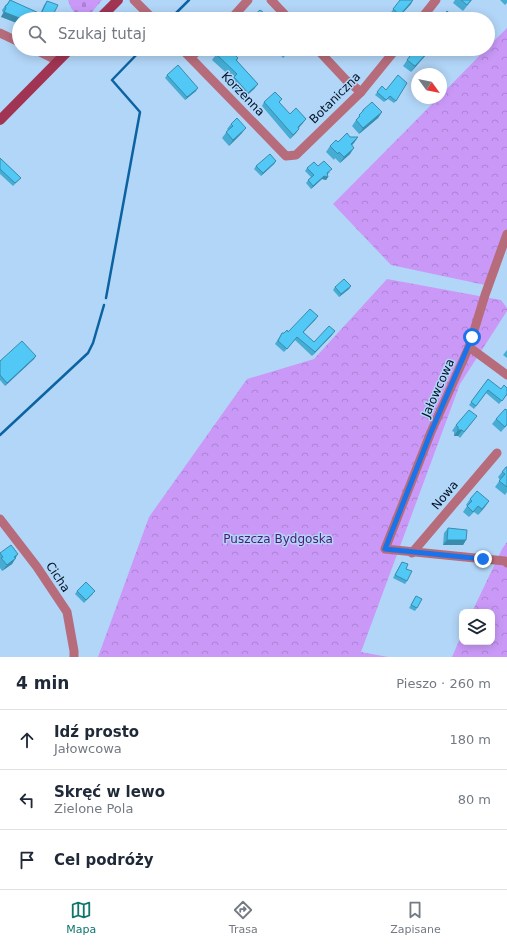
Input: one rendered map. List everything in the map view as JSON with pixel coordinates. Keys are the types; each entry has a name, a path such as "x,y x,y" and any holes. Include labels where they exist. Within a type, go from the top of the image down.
{"street":[{"path":"106,12 118,0"},
{"path":"134,0 146,12"},
{"path":"237,12 248,0"},
{"path":"271,0 282,12"},
{"path":"427,12 436,0"},
{"path":"0,33 12,39"},
{"path":"48,56 58,61"},
{"path":"0,120 63,56"},
{"path":"324,56 346,80 361,92"},
{"name":"Botaniczna","path":"286,156 296,155 361,92 390,56"},
{"name":"Korzenna","path":"191,57 286,156"},
{"name":"Jałowcowa","path":"412,553 385,549 431,432 468,347 507,234"},
{"path":"468,347 507,375"},
{"name":"Nowa","path":"412,553 497,453"},
{"name":"Cicha","path":"0,519 37,567 67,612 74,657"},
{"path":"412,553 505,561 507,563"}],"green space":[{"path":"68,0 102,0 92,12 74,12"},
{"path":"507,28 507,229 485,285 391,265 333,204 432,104 447,104 447,89 479,56 495,56 495,40"},
{"name":"Puszcza Bydgoska","path":"387,279 501,300 507,308 507,311 460,384 361,652 388,657 98,657 149,517 247,379 314,359"},
{"path":"507,542 507,657 452,657 459,641 459,645 495,645 495,609 473,609 502,549"}],"building":[{"path":"10,0 37,12 12,12 12,15 4,12 6,8 5,6"},
{"path":"400,0 413,0 403,12 396,12 393,9"},
{"path":"461,0 471,0 467,5"},
{"path":"47,1 58,5 54,12 42,12"},
{"path":"218,56 236,56 238,58 236,60 258,84 248,93 234,77 237,74"},
{"path":"410,56 424,56 415,66 407,60"},
{"path":"178,65 198,88 187,97 167,75"},
{"path":"398,75 407,83 396,101 390,96 386,100 377,92 382,86 386,90"},
{"path":"275,92 282,99 279,102 290,114 296,108 306,119 293,135 264,102"},
{"path":"372,102 382,112 363,128 356,120 363,110"},
{"path":"237,118 246,128 233,140 226,132 233,126 231,124"},
{"path":"347,133 350,137 358,137 351,144 354,148 344,157 339,152 338,154 330,146 336,140 338,142"},
{"path":"270,154 276,161 263,173 256,166"},
{"path":"0,158 21,178 15,183 0,169"},
{"path":"324,161 332,169 327,173 328,177 324,176 313,186 308,180 314,175 307,168 314,162 318,166"},
{"path":"344,279 351,286 341,294 335,287"},
{"path":"310,309 318,316 303,332 314,342 329,326 335,331 315,352 297,337 287,349 278,341 282,333 287,330 288,332"},
{"path":"22,341 36,356 7,383 0,375 0,361"},
{"path":"488,379 501,389 504,385 507,388 507,394 502,401 488,390 476,406 471,402"},
{"path":"505,409 507,410 507,424 505,427 496,419"},
{"path":"469,410 477,416 464,432 462,430 458,430 456,425"},
{"path":"506,467 507,487 499,481 505,474 502,472"},
{"path":"477,491 489,501 482,509 478,506 473,512 467,506 472,501 470,499"},
{"path":"448,528 467,530 466,540 447,540"},
{"path":"11,545 18,554 14,557 16,558 7,565 1,558 3,557 0,553"},
{"path":"402,562 408,564 406,569 412,571 407,581 395,575"},
{"path":"86,582 95,591 86,600 77,591"},
{"path":"416,596 422,599 417,608 411,605"}],"waterway":[{"path":"177,12 189,0"},
{"path":"106,298 140,112 112,80 135,56"},
{"path":"0,435 88,353 93,343 104,305"}],"route":[{"path":"472,337 431,432 385,549 412,553 483,559"}]}
